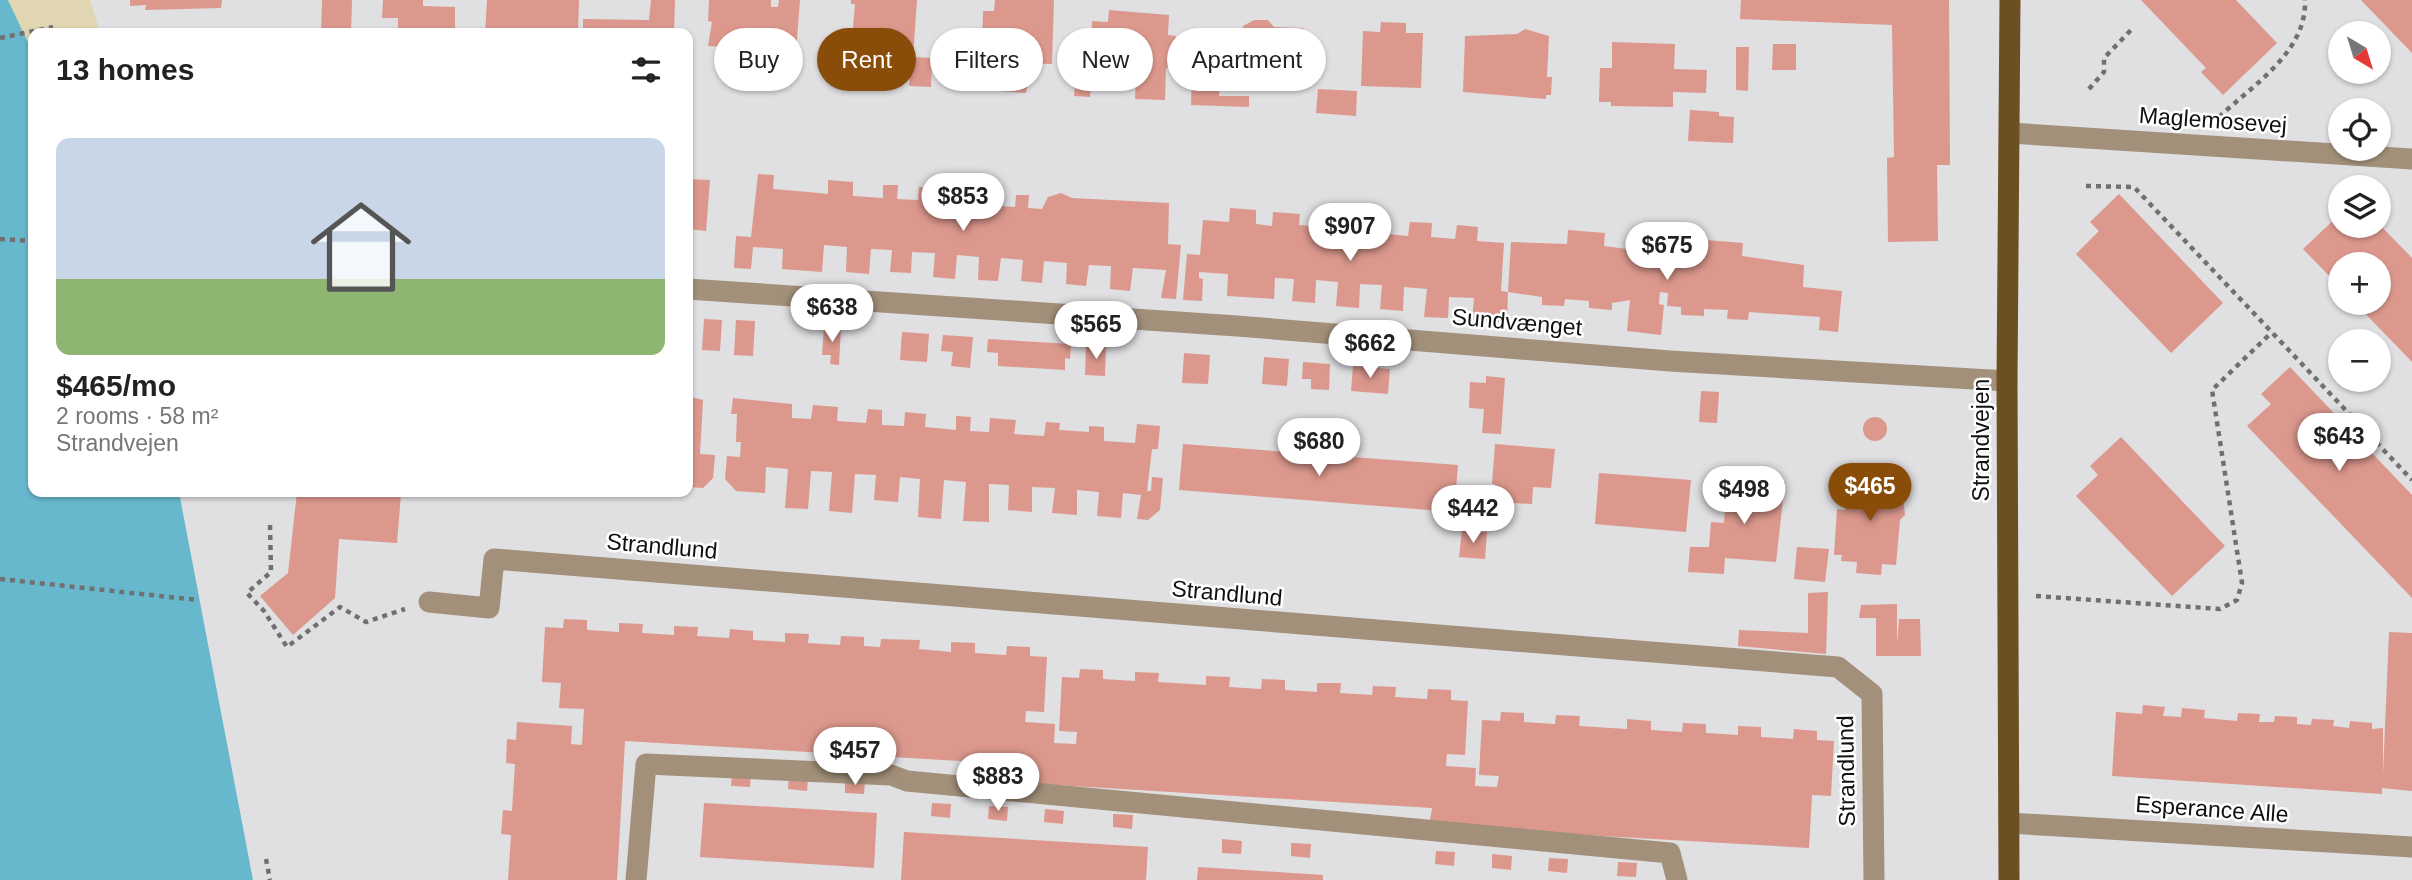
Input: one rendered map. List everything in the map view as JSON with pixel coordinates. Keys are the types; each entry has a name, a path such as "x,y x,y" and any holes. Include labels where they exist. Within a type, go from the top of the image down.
{"main road":[{"name":"Strandvejen","path":"2009,880 2007,381 2010,0"}],"street":[{"name":"Maglemosevej","path":"2010,133 2412,159"},
{"name":"Sundvænget","path":"693,289 1237,326 1670,361 2007,381"},
{"name":"Strandlund","path":"429,602 489,608 494,559 1838,667 1872,694 1874,880"},
{"path":"636,880 646,764 891,775 908,781 1670,853 1677,880"},
{"name":"Esperance Alle","path":"2010,823 2412,848"}],"path":[{"path":"2219,117 2291,50 2306,12 2305,0"},
{"path":"48,28 53,27"},
{"path":"2089,89 2104,72 2104,58 2132,29"},
{"path":"0,38 28,32"},
{"path":"2086,186 2134,187 2412,480"},
{"path":"0,239 28,242"},
{"path":"2008,594 2220,609 2236,600 2242,583 2212,390 2272,332"},
{"path":"270,525 271,572 247,593 264,611 287,647 340,607 366,622 429,602"},
{"path":"0,579 198,600"},
{"path":"266,859 271,880"}],"sand":[{"path":"8,0 90,0 98,28 28,28 28,42"}],"water":[{"path":"0,0 8,0 28,42 28,497 180,497 253,880 0,880"}],"building":[{"path":"130,0 222,0 221,8 145,10 146,5 130,6"},
{"path":"322,0 352,0 351,28 321,28"},
{"path":"383,0 423,0 423,6 455,7 455,28 398,28 398,18 382,18"},
{"path":"487,0 579,0 578,28 485,28"},
{"path":"651,0 675,0 674,28 583,28 583,19 649,20"},
{"path":"709,0 771,0 771,7 778,7 779,0 800,0 798,28 714,28 714,46 708,46 712,22 708,21"},
{"path":"851,0 917,0 915,28 853,28 855,4 851,4"},
{"path":"995,0 1054,0 1052,64 1043,64 1043,28 982,28 983,11 994,11"},
{"path":"1741,0 1949,0 1950,165 1937,165 1938,241 1888,242 1887,158 1894,157 1892,25 1740,19"},
{"path":"2141,0 2236,0 2277,43 2223,95 2201,72 2206,68"},
{"path":"2361,0 2412,0 2412,53 2391,31 2391,21 2381,21"},
{"path":"1109,10 1169,15 1165,100 1135,99 1135,91 1153,91 1153,28 1092,28 1092,21 1108,22"},
{"path":"1254,20 1268,20 1274,27 1303,28 1243,28"},
{"path":"1381,22 1406,23 1406,33 1423,33 1421,88 1361,86 1363,31 1380,32"},
{"path":"1525,29 1549,36 1547,77 1552,77 1551,95 1546,95 1546,99 1463,92 1465,36 1517,34"},
{"path":"1612,42 1675,44 1674,69 1707,70 1706,93 1673,92 1673,107 1611,106 1611,102 1599,102 1600,68 1612,68"},
{"path":"1773,44 1796,44 1796,70 1772,70"},
{"path":"1736,47 1749,47 1748,91 1736,90"},
{"path":"916,57 930,58 930,87 916,86"},
{"path":"1074,91 1091,91 1090,97 1074,96"},
{"path":"1191,91 1219,91 1219,96 1249,96 1249,107 1191,105"},
{"path":"1318,91 1357,91 1356,116 1316,113"},
{"path":"1690,110 1719,112 1719,116 1734,117 1733,143 1688,141"},
{"path":"758,174 774,175 773,189 828,194 828,180 853,182 853,196 883,198 883,185 898,185 897,199 918,200 919,187 986,191 985,205 1015,207 1016,195 1029,195 1028,208 1042,209 1048,197 1061,193 1072,198 1169,203 1168,244 1181,245 1176,299 1161,298 1166,270 1133,268 1130,291 1110,289 1111,266 1089,265 1086,286 1066,284 1067,263 1044,261 1042,283 1021,281 1023,260 1001,258 998,281 978,280 979,257 957,255 955,279 933,277 935,253 912,252 911,273 890,272 892,250 871,249 869,274 846,272 847,247 824,245 822,272 782,269 783,249 753,247 751,269 734,268 736,236 751,237"},
{"path":"693,179 710,180 706,231 693,230"},
{"path":"2119,194 2223,303 2171,353 2076,254 2099,231 2090,222"},
{"path":"1230,208 1256,210 1256,224 1272,226 1273,212 1300,214 1299,225 1323,227 1324,216 1344,218 1343,231 1374,233 1374,219 1388,220 1387,234 1408,236 1410,222 1432,223 1431,237 1455,239 1457,225 1478,227 1477,241 1504,243 1501,291 1508,292 1507,323 1472,320 1474,298 1449,297 1448,318 1424,317 1427,289 1404,287 1403,311 1380,309 1382,285 1360,284 1359,308 1336,306 1338,282 1316,280 1315,303 1292,301 1294,279 1275,278 1274,299 1227,296 1228,274 1199,272 1199,278 1203,279 1202,301 1183,300 1187,254 1200,255 1203,220 1229,222"},
{"path":"2328,225 2328,238 2391,236 2412,258 2412,362 2391,340 2391,329 2380,329 2367,315 2391,315 2391,252 2328,252 2328,275 2303,249"},
{"path":"1568,230 1605,233 1604,246 1651,252 1650,261 1670,264 1671,251 1705,254 1706,240 1743,243 1742,256 1804,265 1803,287 1842,291 1838,332 1819,330 1820,317 1749,312 1748,320 1727,319 1728,310 1704,309 1704,316 1681,315 1681,307 1667,306 1668,293 1660,292 1659,304 1664,305 1661,335 1627,331 1630,300 1612,303 1612,310 1589,308 1589,301 1565,299 1564,306 1542,305 1542,297 1508,292 1511,242 1567,244"},
{"path":"704,319 722,320 720,351 702,350"},
{"path":"736,320 755,321 753,356 734,355"},
{"path":"824,327 841,327 839,365 830,364 831,355 822,355"},
{"path":"902,332 929,334 927,362 900,360"},
{"path":"943,335 973,337 970,368 951,366 953,352 941,351"},
{"path":"988,339 1071,344 1070,359 1065,358 1065,370 998,366 998,353 987,352"},
{"path":"1086,346 1106,346 1105,376 1085,375"},
{"path":"1184,353 1210,355 1208,384 1182,383"},
{"path":"1264,357 1289,359 1287,386 1262,384"},
{"path":"1303,362 1330,364 1329,390 1311,389 1311,379 1302,379"},
{"path":"1353,366 1390,369 1388,394 1351,391"},
{"path":"2290,367 2412,495 2412,598 2247,426 2271,404 2261,394"},
{"path":"1486,376 1505,378 1501,434 1482,433 1484,409 1469,408 1470,382 1486,383"},
{"path":"1701,391 1719,392 1717,423 1699,422"},
{"path":"693,397 703,400 700,454 715,455 713,478 703,488 693,487"},
{"path":"733,398 792,404 792,418 811,419 813,405 838,407 837,421 866,423 868,409 882,410 882,425 904,426 905,412 926,414 925,427 956,430 956,416 971,417 970,431 989,432 990,418 1016,420 1014,434 1044,436 1046,422 1060,423 1059,430 1089,432 1089,426 1104,427 1104,441 1135,443 1137,424 1160,426 1158,449 1152,449 1147,491 1151,491 1152,477 1163,478 1160,510 1148,520 1137,519 1141,495 1123,493 1121,518 1097,516 1099,492 1077,490 1077,515 1052,513 1055,488 1032,487 1032,512 1008,510 1009,485 989,484 989,522 963,521 966,482 944,480 941,519 918,517 920,479 900,477 898,502 874,500 876,475 855,474 852,513 829,511 832,472 811,471 808,509 785,508 788,469 766,467 765,493 736,491 725,479 727,456 740,457 741,442 736,442 737,414 731,414"},
{"path":"1875,417 1886,424 1887,429 1880,440 1875,441 1864,434 1863,429 1870,418"},
{"path":"2121,437 2225,546 2172,596 2076,496 2098,475 2090,466"},
{"path":"1183,444 1458,465 1454,512 1179,490"},
{"path":"1495,444 1555,449 1551,488 1533,487 1532,504 1494,502 1495,484 1492,484"},
{"path":"1751,467 1768,467 1767,481 1785,482 1776,562 1725,558 1724,574 1688,572 1690,547 1709,547 1711,522 1724,523 1725,509 1730,509 1733,479 1750,480"},
{"path":"1599,473 1691,480 1686,532 1595,524"},
{"path":"1850,474 1901,478 1905,515 1900,520 1896,565 1882,564 1881,575 1856,573 1857,562 1841,561 1842,555 1834,555 1837,509 1845,510"},
{"path":"296,497 401,497 397,543 339,539 335,598 293,635 260,596 288,573"},
{"path":"1462,530 1487,532 1485,559 1459,557"},
{"path":"1797,547 1829,549 1825,582 1794,579"},
{"path":"1828,592 1826,654 1738,646 1739,630 1808,633 1808,593"},
{"path":"1897,604 1897,644 1899,619 1920,619 1921,656 1876,656 1876,618 1859,618 1861,605"},
{"path":"564,619 587,620 587,630 619,632 619,623 643,624 642,633 674,635 674,626 698,627 697,636 729,638 730,629 753,631 753,640 785,642 785,633 809,634 808,643 840,645 841,636 864,637 864,646 880,647 881,639 920,640 919,649 951,652 951,642 975,643 975,653 1006,655 1007,646 1030,647 1030,656 1047,657 1044,712 1026,711 1025,722 1055,724 1054,743 1076,744 1077,732 1059,731 1062,677 1079,678 1080,669 1103,670 1103,679 1135,681 1135,672 1159,673 1158,682 1206,685 1206,676 1230,677 1229,687 1261,689 1262,679 1285,680 1285,690 1317,692 1317,683 1341,683 1340,693 1372,695 1373,686 1396,687 1395,697 1427,699 1428,689 1451,690 1451,700 1468,701 1465,755 1447,754 1446,766 1476,768 1475,786 1497,787 1499,776 1479,775 1482,720 1500,721 1501,712 1524,713 1524,722 1555,724 1556,715 1580,716 1579,726 1627,729 1627,719 1651,721 1651,730 1682,732 1683,723 1706,724 1706,733 1738,735 1738,726 1761,727 1761,737 1793,739 1794,729 1817,731 1817,740 1834,741 1831,796 1812,795 1809,848 1429,826 1432,808 1009,782 1010,764 625,741 617,880 508,880 511,835 501,834 503,810 512,811 515,764 506,763 507,739 516,740 517,722 572,726 571,744 582,745 584,709 559,708 561,683 542,682 545,627 563,628"},
{"path":"2389,632 2412,633 2412,791 2382,788 2382,794 2112,776 2116,712 2142,714 2143,705 2165,707 2163,716 2181,717 2182,708 2205,710 2204,718 2237,721 2238,713 2260,714 2259,722 2274,722 2275,716 2297,717 2297,724 2311,725 2312,719 2334,720 2333,726 2349,728 2350,721 2372,723 2372,729 2383,728 2383,775"},
{"path":"732,772 751,774 750,787 731,786"},
{"path":"789,776 808,778 807,791 788,789"},
{"path":"845,779 865,781 864,794 845,793"},
{"path":"704,803 877,813 874,868 700,857"},
{"path":"932,803 951,804 950,818 931,816"},
{"path":"989,806 1008,807 1007,821 988,819"},
{"path":"1045,809 1064,811 1063,824 1044,822"},
{"path":"1113,814 1133,815 1132,829 1113,827"},
{"path":"904,832 1148,847 1146,880 901,880"},
{"path":"1222,839 1242,841 1241,854 1222,853"},
{"path":"1291,843 1311,844 1310,858 1291,856"},
{"path":"1436,851 1455,852 1454,866 1435,864"},
{"path":"1492,854 1512,856 1511,870 1492,868"},
{"path":"1549,858 1568,859 1567,873 1548,871"},
{"path":"1618,862 1637,863 1636,877 1617,876"},
{"path":"1198,867 1323,875 1323,880 1197,880"}]}
